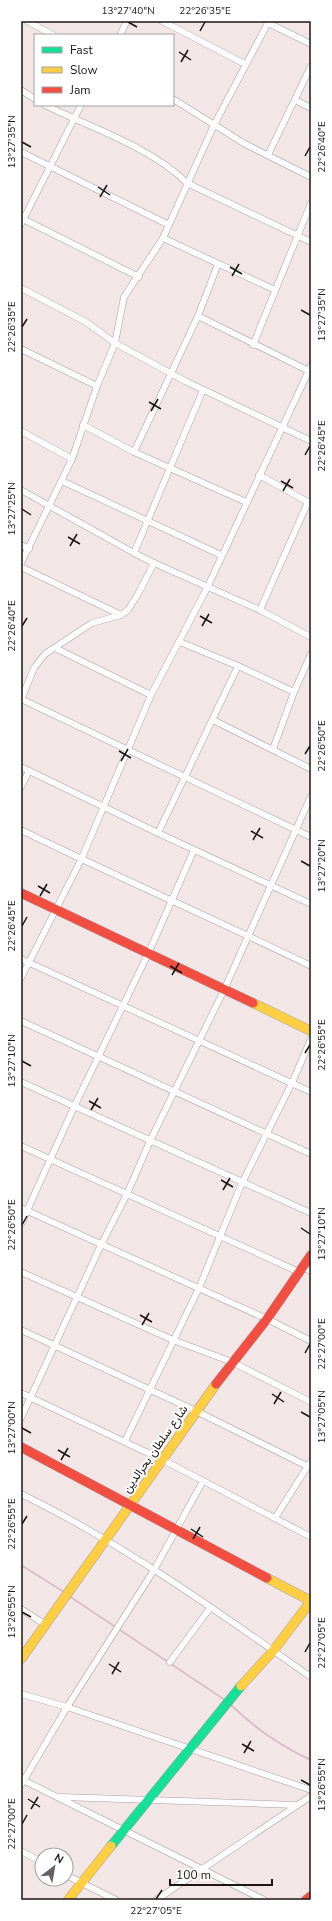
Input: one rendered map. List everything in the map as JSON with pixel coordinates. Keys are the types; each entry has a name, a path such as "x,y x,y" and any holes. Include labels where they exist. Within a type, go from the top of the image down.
{"street":[{"path":"26,21 51,34"},
{"path":"121,34 128,21"},
{"path":"162,21 245,64"},
{"path":"21,563 72,459 97,386 115,343 124,297 163,238 187,182 245,64 269,22 311,44"},
{"path":"268,156 311,66"},
{"path":"21,90 34,98"},
{"path":"174,100 268,156 311,177"},
{"path":"295,100 311,108"},
{"path":"47,106 110,135 144,153 176,171 187,182 311,242"},
{"path":"80,106 22,221 139,276"},
{"path":"21,152 169,225"},
{"path":"253,345 311,203"},
{"path":"163,238 275,290"},
{"path":"134,452 198,316 218,264"},
{"path":"21,288 86,322 115,343 203,390 282,429 311,441"},
{"path":"21,978 81,860 105,807 151,695 207,588 221,554 310,369 253,345 198,316"},
{"path":"21,349 97,386"},
{"path":"134,553 203,390"},
{"path":"83,425 134,452 246,502"},
{"path":"21,430 72,459"},
{"path":"259,475 309,504 260,610"},
{"path":"62,481 221,554"},
{"path":"21,490 134,553 207,588 260,610 311,637"},
{"path":"21,545 28,550"},
{"path":"154,563 134,602 128,610 121,615 92,623 50,650 39,659 21,700 185,776 311,837"},
{"path":"21,567 121,615"},
{"path":"180,642 238,666 294,692"},
{"path":"55,648 151,695"},
{"path":"273,749 294,692 311,654"},
{"path":"158,833 238,666"},
{"path":"213,720 311,769"},
{"path":"21,767 311,904"},
{"path":"21,786 29,771"},
{"path":"21,1418 56,1346 101,1245 127,1194 174,1090 224,990 249,936 270,884 311,796"},
{"path":"21,830 81,860 249,936 311,966"},
{"path":"21,1224 24,1209 51,1160 74,1106 148,954 194,850"},
{"path":"21,893 311,1031"},
{"path":"21,959 311,1092"},
{"path":"21,1021 311,1154"},
{"path":"126,1441 199,1288 242,1183 292,1083 311,1039"},
{"path":"21,1082 311,1213"},
{"path":"21,1146 221,1236 300,1269 311,1271"},
{"path":"24,1209 267,1319 311,1341"},
{"name":"شارع سلطان بحرالدين","path":"21,1659 104,1540 163,1460 196,1411 232,1362 267,1319 311,1254"},
{"path":"21,1272 78,1296 173,1340 232,1362 311,1402"},
{"path":"21,1330 310,1465 275,1518"},
{"path":"21,1393 126,1441 311,1537"},
{"path":"21,1447 129,1506 311,1601 273,1651 227,1701 68,1900"},
{"path":"203,1481 154,1570 67,1707 22,1782 60,1797 124,1831 264,1900"},
{"path":"21,1494 80,1525 154,1570 311,1677"},
{"path":"170,1662 210,1608"},
{"path":"21,1609 46,1625"},
{"path":"21,1694 67,1707 311,1790"},
{"path":"156,1900 204,1870 311,1796"},
{"path":"60,1797 297,1805"},
{"path":"21,1851 34,1858"},
{"path":"74,1879 116,1900"},
{"path":"306,1900 311,1896"}],"waterway":[{"path":"21,1565 64,1592"},
{"path":"69,1596 225,1700"},
{"path":"229,1703 267,1735 288,1749 311,1760"}],"traffic: fast":[{"path":"111,1846 241,1686"}],"traffic: slow":[{"path":"253,1003 311,1031"},
{"path":"21,1659 216,1384"},
{"path":"241,1686 273,1651 311,1601 267,1578"},
{"path":"68,1900 111,1846"}],"traffic: jam":[{"path":"21,893 253,1003"},
{"path":"216,1384 267,1319 311,1255"},
{"path":"21,1447 267,1578"},
{"path":"306,1900 311,1896"}]}
